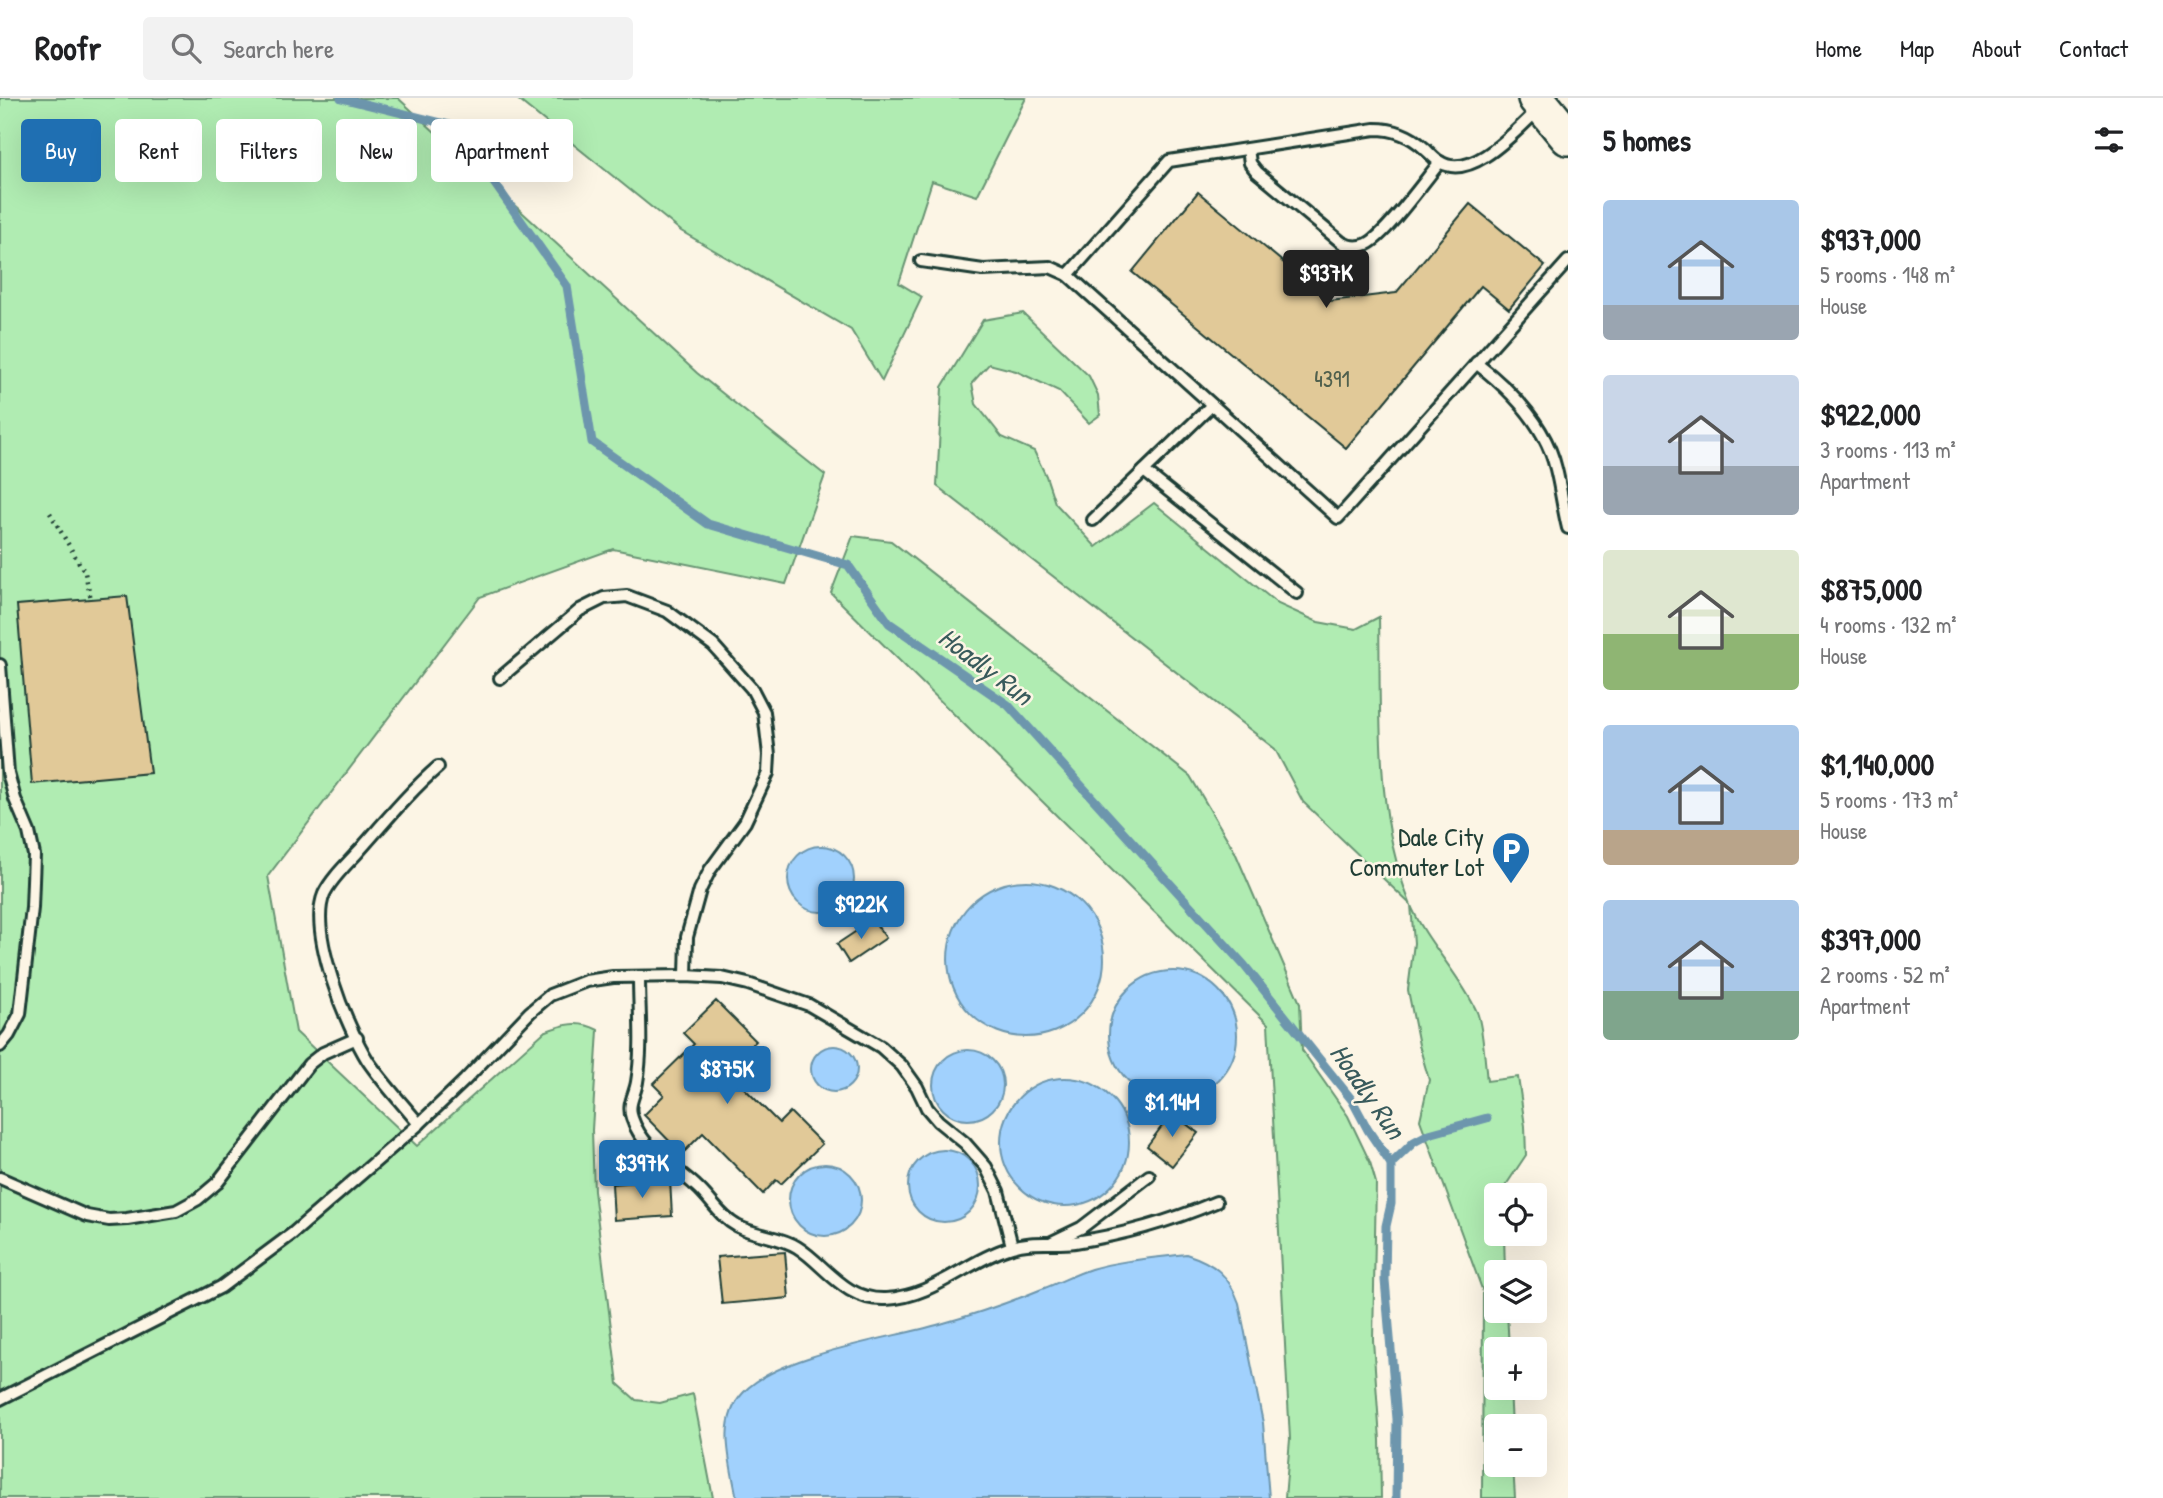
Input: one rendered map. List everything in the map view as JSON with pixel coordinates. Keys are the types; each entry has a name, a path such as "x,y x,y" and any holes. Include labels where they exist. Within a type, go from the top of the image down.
{"main road":[{"path":"1539,102 1568,137"}],"lane":[{"path":"1068,275 1169,161 1375,129 1390,129 1421,144 1440,162 1451,166 1470,164 1483,158 1539,102"},
{"path":"1248,149 1250,163 1257,172 1341,242 1356,247 1365,245 1381,233 1440,162"},
{"path":"921,261 983,270 1050,267 1068,275 1338,518 1568,261"},
{"path":"1476,363 1520,403 1545,442 1556,468 1568,528"},
{"path":"1093,520 1212,405"},
{"path":"1144,471 1297,593"},
{"path":"500,678 580,610 604,598 627,596 667,611 713,645 752,689 764,712 768,772 745,822 699,890 687,937 686,976"},
{"path":"0,665 8,773 15,799 29,832 34,855 32,908 20,1013 0,1046"},
{"path":"419,1124 368,1060 357,1038 323,950 320,925 323,895 334,879 409,792 438,767"},
{"path":"0,1399 221,1287 292,1234 419,1124 550,995 586,981 613,977 722,978 809,1005 881,1047 902,1066 938,1121 965,1143 986,1167 1002,1203 1012,1246"},
{"path":"639,977 639,1060 636,1086 631,1099 631,1115 637,1130 652,1149 696,1186 724,1219 800,1249 833,1279 857,1293 883,1299 927,1290 1012,1246 1100,1239 1170,1220 1216,1202"},
{"path":"0,1178 88,1216 109,1220 176,1211 198,1199 217,1182 309,1065 323,1053 357,1038"},
{"path":"1049,1244 1081,1228 1149,1176"}],"path":[{"path":"50,513 85,573 91,599"}],"green space":[{"path":"0,98 398,98 431,128 431,182 489,182 697,373 825,475 786,584 613,549 480,597 268,876 296,1032 417,1146 544,1032 571,1024 598,1030 592,1130 594,1191 618,1384 636,1400 660,1403 693,1394 713,1498 0,1498"},
{"path":"516,98 1026,98 977,196 932,181 899,283 922,297 882,381 851,330 681,231 573,144 573,119 542,119"},
{"path":"1023,313 1089,376 1098,395 1100,415 1089,423 1059,391 1016,371 989,364 972,383 976,404 1002,437 1034,451 1055,503 1096,547 1154,503 1278,604 1318,622 1356,629 1379,617 1380,725 1385,798 1398,869 1411,905 1303,802 1275,749 937,486 942,387 983,320"},
{"path":"853,536 891,541 1190,776 1235,852 1300,1003 1302,1050 1348,1116 1370,1162 1376,1183 1373,1340 1381,1498 1285,1498 1290,1439 1268,1024 831,593"},
{"path":"1411,905 1424,931 1477,1012 1487,1081 1518,1077 1526,1155 1507,1183 1484,1183 1484,1246 1504,1246 1505,1260 1484,1260 1484,1323 1508,1323 1508,1337 1484,1337 1484,1400 1511,1400 1511,1414 1484,1414 1484,1477 1514,1477 1515,1498 1482,1498 1483,1292 1420,1120 1429,1080 1408,990 1414,943"}],"water":[{"path":"821,846 834,849 844,856 851,866 854,879 851,892 844,902 834,909 821,912 808,909 798,902 791,892 788,879 791,866 798,856 808,849"},
{"path":"1026,881 1056,887 1081,904 1098,929 1104,959 1098,989 1081,1014 1056,1031 1026,1037 996,1031 971,1014 954,989 948,959 954,929 971,904 996,887"},
{"path":"1173,971 1197,976 1218,990 1232,1011 1237,1035 1232,1059 1218,1080 1197,1094 1173,1099 1149,1094 1128,1080 1114,1059 1109,1035 1114,1011 1128,990 1149,976"},
{"path":"834,1046 850,1053 857,1069 850,1085 834,1092 818,1085 811,1069 818,1053"},
{"path":"968,1050 993,1060 1003,1085 993,1110 968,1120 943,1110 933,1085 943,1060"},
{"path":"1065,1078 1090,1082 1111,1096 1125,1117 1129,1142 1125,1167 1111,1188 1090,1202 1065,1206 1040,1202 1019,1188 1005,1167 1001,1142 1005,1117 1019,1096 1040,1082"},
{"path":"937,1150 951,1150 970,1160 980,1179 980,1193 970,1212 951,1222 937,1222 918,1212 908,1193 908,1179 918,1160"},
{"path":"825,1164 845,1170 855,1180 861,1200 855,1220 845,1230 825,1236 805,1230 795,1220 789,1200 795,1180 805,1170"},
{"path":"1186,1254 1219,1271 1239,1303 1263,1423 1269,1498 739,1498 736,1494 727,1441 730,1416 743,1393 781,1368 834,1350 977,1313 1091,1269 1126,1261"}],"building":[{"path":"1198,192 1330,301 1396,293 1470,204 1545,266 1509,309 1481,286 1346,448 1132,272"},
{"path":"127,596 150,773 32,784 17,605"},
{"path":"873,920 886,938 849,963 837,944"},
{"path":"716,1001 756,1041 726,1070 779,1123 790,1112 822,1144 781,1184 776,1180 763,1194 703,1133 682,1154 644,1115 664,1095 653,1084 694,1044 683,1033"},
{"path":"1172,1113 1198,1133 1172,1166 1147,1146"},
{"path":"670,1180 672,1216 614,1220 612,1184"},
{"path":"785,1252 789,1298 722,1304 717,1257"}],"waterway":[{"name":"Hoadly Run","path":"341,98 454,126 567,286 592,442 708,524 848,565 889,623 1008,705 1244,965 1352,1100 1391,1164 1385,1280 1397,1419 1396,1498"},
{"path":"1391,1164 1414,1142 1429,1134 1487,1118"}],"place":[{"name":"Dale City Commuter Lot","path":"1511,885"}]}
